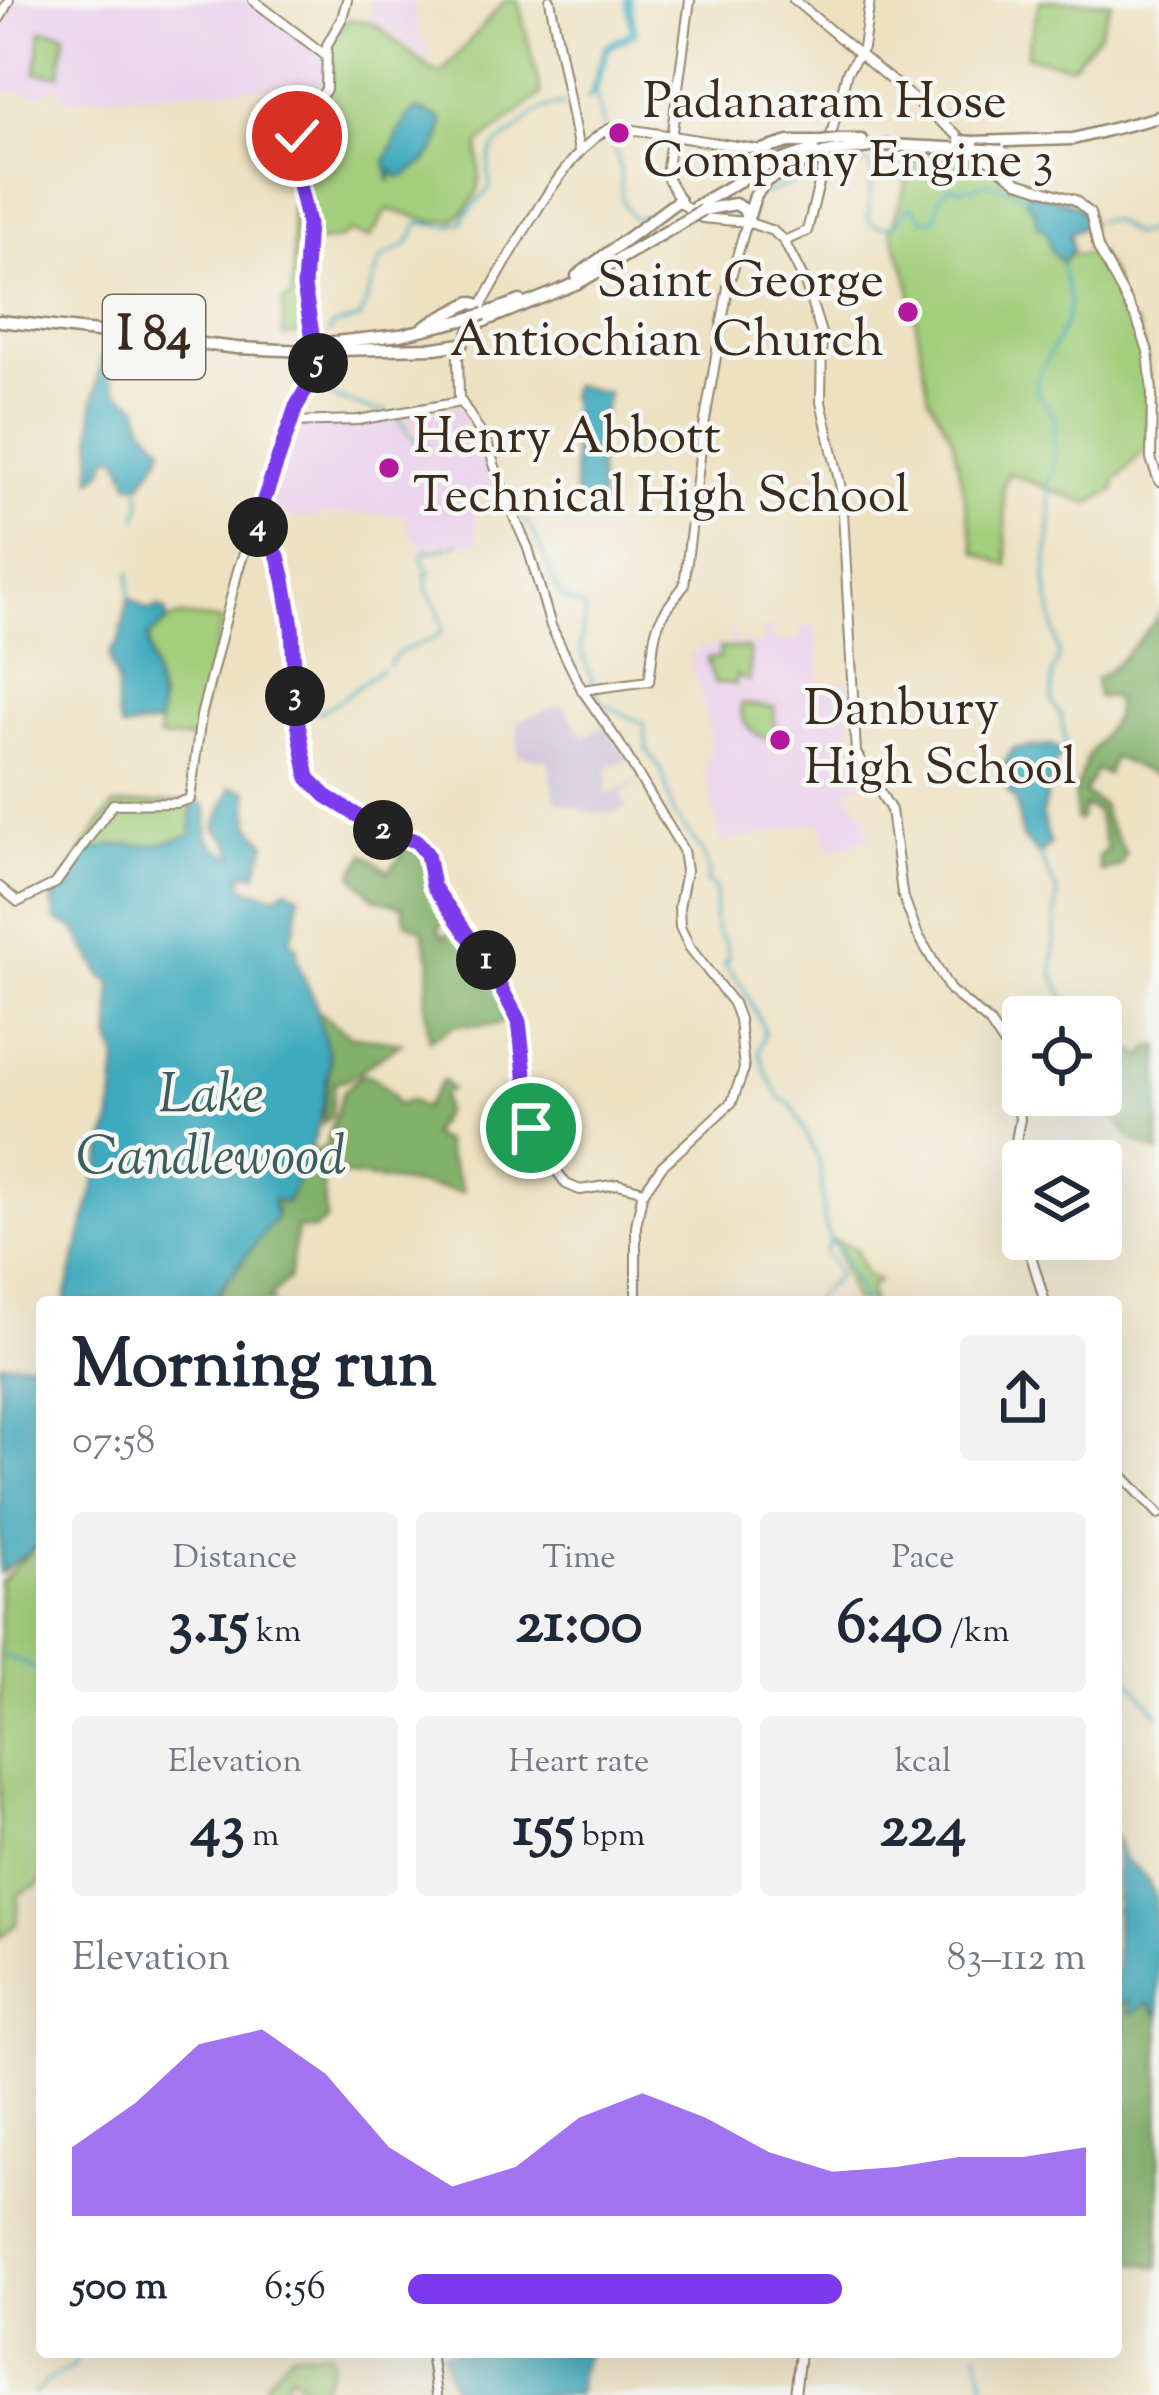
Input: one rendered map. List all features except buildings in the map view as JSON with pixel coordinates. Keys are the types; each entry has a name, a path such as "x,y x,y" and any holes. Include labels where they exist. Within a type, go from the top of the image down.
{"highway":[{"name":"I 84","path":"482,314 569,288 699,208 820,148 862,140 966,144 1073,139 1159,120"},
{"name":"I 84","path":"966,144 1003,151 1087,144 1159,120"},
{"path":"762,150 794,141 820,148"},
{"name":"I 84","path":"838,144 907,142"},
{"path":"747,222 763,184 820,148"},
{"path":"577,276 679,200"},
{"path":"699,208 735,204 744,209 747,222"},
{"name":"I 84","path":"0,317 237,348 328,348 460,325 577,276 684,217"},
{"path":"362,340 418,328 471,302 482,314"},
{"name":"I 84","path":"328,348 460,325"},
{"path":"328,348 459,351"}],"main road":[{"path":"0,18 9,0"},
{"path":"253,0 326,56"},
{"path":"0,887 21,902 52,886 113,804 190,799 200,716 238,570 291,422 319,362 304,287 308,224 295,143 327,86 328,43 343,18 347,0"},
{"path":"550,0 579,151"},
{"path":"690,0 665,170 679,200 702,218 747,222 773,231 802,272 824,343 821,402 843,503 856,753 860,767 891,810 902,893 915,930 950,990 989,1022 1011,1055 1021,1119 1016,1140"},
{"path":"794,0 1006,175 1080,203 1094,222 1098,248 1134,313 1148,352 1151,458 1159,482"},
{"path":"784,241 807,231 847,72 860,55 870,0"},
{"path":"636,1296 636,1222 644,1191 662,1166 729,1107 743,1074 737,1011 680,927 686,871 682,850 551,626 528,548 487,443 457,392 459,351 579,151 605,130 672,136 742,148 757,156 762,150"},
{"path":"728,221 741,229 744,239"},
{"path":"584,689 649,681 656,625 667,603 684,586 728,287 747,222"},
{"path":"291,422 358,420 461,402"},
{"path":"256,523 278,556 284,580 292,626 296,712 308,778 326,796 379,829 416,841 427,854 433,886 488,964 519,1021 532,1134 566,1184 580,1190 622,1184 644,1191"},
{"path":"1032,1260 1043,1296"},
{"path":"1122,1475 1159,1514"},
{"path":"431,2358 436,2395"},
{"path":"795,2395 799,2358"}],"shaded area":[{"path":"13,0 249,0 323,56 327,78 320,85 63,101 59,87 44,91 44,96 0,91 0,29"},
{"path":"371,0 413,0 419,38 432,58 428,60 369,17"},
{"path":"460,406 470,422 459,427 467,447 483,442 497,484 472,491 478,543 422,547 411,535 405,515 333,514 296,519 263,506 292,425 395,417 413,439 422,441 432,458 429,442 415,433 406,413"},
{"name":"Danbury High School","path":"815,625 821,682 848,681 853,757 866,781 847,790 866,816 869,837 831,852 820,821 722,844 704,771 705,759 711,755 707,714 688,654 698,648 730,645 730,631 734,631 736,645 762,643 762,629 772,628 773,642 800,640 800,626"},
{"path":"563,704 584,737 604,725 628,760 608,766 607,795 640,780 622,794 627,808 612,814 592,813 555,801 548,760 518,756 518,721"}],"green space":[{"path":"505,0 518,0 541,94 479,144 479,185 472,201 454,220 430,221 388,209 370,238 349,232 335,240 306,241 301,280 310,333 283,336 283,301 291,299 294,265 291,205 307,210 297,145 329,88 334,36 349,19 373,23 433,71 442,73"},
{"path":"1040,0 1111,2 1099,34 1071,66 1026,56"},
{"path":"41,30 65,33 60,75 36,73"},
{"path":"916,151 977,154 996,170 1085,209 1092,224 1070,233 1073,255 1098,253 1113,278 1118,312 1137,325 1141,340 1149,446 1115,481 1115,489 1088,504 1008,473 1003,487 1008,566 976,552 952,437 929,397 908,277 891,230"},
{"path":"1159,614 1159,647 1150,677 1159,696 1156,776 1113,757 1107,774 1096,770 1084,793 1103,806 1126,854 1120,866 1101,872 1098,856 1107,850 1096,811 1084,806 1076,820 1075,793 1088,756 1115,717 1116,704 1111,696 1098,698 1095,679 1119,661"},
{"path":"180,616 222,620 195,739 159,738 161,699 147,655 150,634"},
{"path":"719,648 747,648 749,681 736,675 736,684 714,683 707,658 720,658"},
{"path":"741,704 774,707 775,741 750,729"},
{"path":"190,801 192,835 157,845 82,850 113,806"},
{"path":"409,844 425,855 431,889 452,913 438,929 445,937 459,925 515,1017 495,1025 456,1025 429,1040 425,1001 431,961 422,930 406,922 402,906 374,898 353,875 365,854 389,872"},
{"path":"317,1010 349,1035 401,1043 348,1079 335,1082 331,1116 323,1124 330,1062"},
{"path":"1159,1046 1159,1153 1132,1140 1114,1116 1122,1116 1122,1054 1135,1051 1143,1058 1148,1049"},
{"path":"362,1074 383,1085 397,1105 411,1100 424,1108 443,1080 451,1090 443,1094 444,1112 430,1135 445,1143 463,1192 323,1174 326,1220 313,1230 297,1228 289,1278 271,1296 217,1296 277,1212 272,1200 286,1203 309,1153 325,1148 343,1092"},
{"path":"834,1240 856,1249 865,1274 878,1281 869,1288 871,1296 852,1296"},
{"path":"36,1547 36,1885 18,1895 16,1924 0,1938 0,1582"},
{"path":"1122,2001 1131,2001 1131,2013 1148,2003 1159,2016 1159,2267 1122,2260"},
{"path":"286,2358 332,2358 319,2395 305,2395 306,2388 290,2374 281,2392 267,2395 267,2379"}],"water":[{"path":"418,109 442,119 440,138 432,155 417,168 400,178 392,170 390,182 385,162 406,118"},
{"path":"1028,191 1077,206 1089,224 1069,233 1072,250 1062,263 1025,200"},
{"path":"102,356 117,392 138,405 144,426 163,446 141,484 130,484 118,455 108,456 103,471 92,480 93,407"},
{"path":"573,385 608,393 597,436 601,507 576,503"},
{"path":"129,597 147,610 160,607 166,611 167,622 148,637 159,724 122,729 110,652 119,642"},
{"path":"1052,745 1064,754 1055,762 1042,815 1050,844 1039,855 1022,837 1016,801 1003,785 1004,764 1013,749"},
{"name":"Lake Candlewood","path":"231,787 247,791 250,825 266,843 256,874 242,874 243,887 274,896 287,888 299,895 296,926 289,941 297,946 298,964 316,1004 329,1060 317,1131 286,1203 272,1200 276,1218 216,1296 66,1296 112,1118 117,1058 111,1039 111,983 102,976 75,929 56,920 52,897 84,852 114,845 157,845 191,835 193,801 207,810 207,837 234,857 230,843 215,828"},
{"path":"36,1357 36,1546 0,1573 0,1363 31,1363"},
{"path":"1122,1854 1144,1875 1155,1895 1159,2016 1148,2003 1128,2012 1130,2001 1122,2003"},
{"path":"445,2358 586,2358 578,2395 454,2395"}],"waterway":[{"path":"593,93 607,47 634,32 628,0"},
{"path":"587,100 593,93 596,96 604,127"},
{"path":"330,333 332,326 360,319 381,259 409,243 418,223 451,226 463,222 490,188 490,159 498,144 542,110 564,105"},
{"path":"609,138 618,158 627,211 633,218 654,213"},
{"path":"829,171 862,162 873,167 868,220 876,226 893,227 911,206 924,220 936,219 940,197 949,187 990,183 1028,197"},
{"path":"765,194 815,174"},
{"path":"1097,221 1111,220 1133,235 1148,231 1154,243 1159,243"},
{"path":"1058,753 1066,745 1061,716 1052,703 1052,675 1059,657 1046,580 1051,516 1048,484 1056,419 1037,393 1037,380 1065,324 1070,303 1062,266"},
{"path":"331,360 332,397 387,410"},
{"path":"397,416 413,439 428,446"},
{"path":"137,519 139,488"},
{"path":"494,492 503,500"},
{"path":"515,509 537,541 561,597 586,609 580,648 601,703 644,724 647,750 662,772 674,814 702,851 709,872 707,883 714,886 716,929 729,959 724,963 762,1025 759,1052 766,1072 780,1098 792,1105 820,1163 830,1241 841,1251 861,1296"},
{"path":"453,546 458,543"},
{"path":"389,665 400,653 443,631 438,609 426,589 424,575 431,573 422,559 424,552 448,547"},
{"path":"129,597 130,572"},
{"path":"319,712 382,669"},
{"path":"1039,854 1057,892 1053,974 1063,996"},
{"path":"1122,1056 1141,1094 1159,1116"},
{"path":"818,1296 838,1275 825,1250 829,1243"},
{"path":"4,1656 36,1671"},
{"path":"1122,1671 1159,1715"},
{"path":"33,2395 73,2367 76,2358"},
{"path":"979,2358 987,2395"}],"place":[{"name":"Padanaram Hose Company Engine 3","path":"619,133"},
{"name":"Saint George Antiochian Church","path":"908,312"},
{"name":"Henry Abbott Technical High School","path":"389,468"},
{"name":"Danbury High School","path":"780,740"}],"route":[{"path":"297,136 296,171 308,224 304,287 318,368 296,407 256,523 278,556 284,580 305,770 311,786 379,829 422,846 433,886 488,964 519,1021 531,1128"}]}
